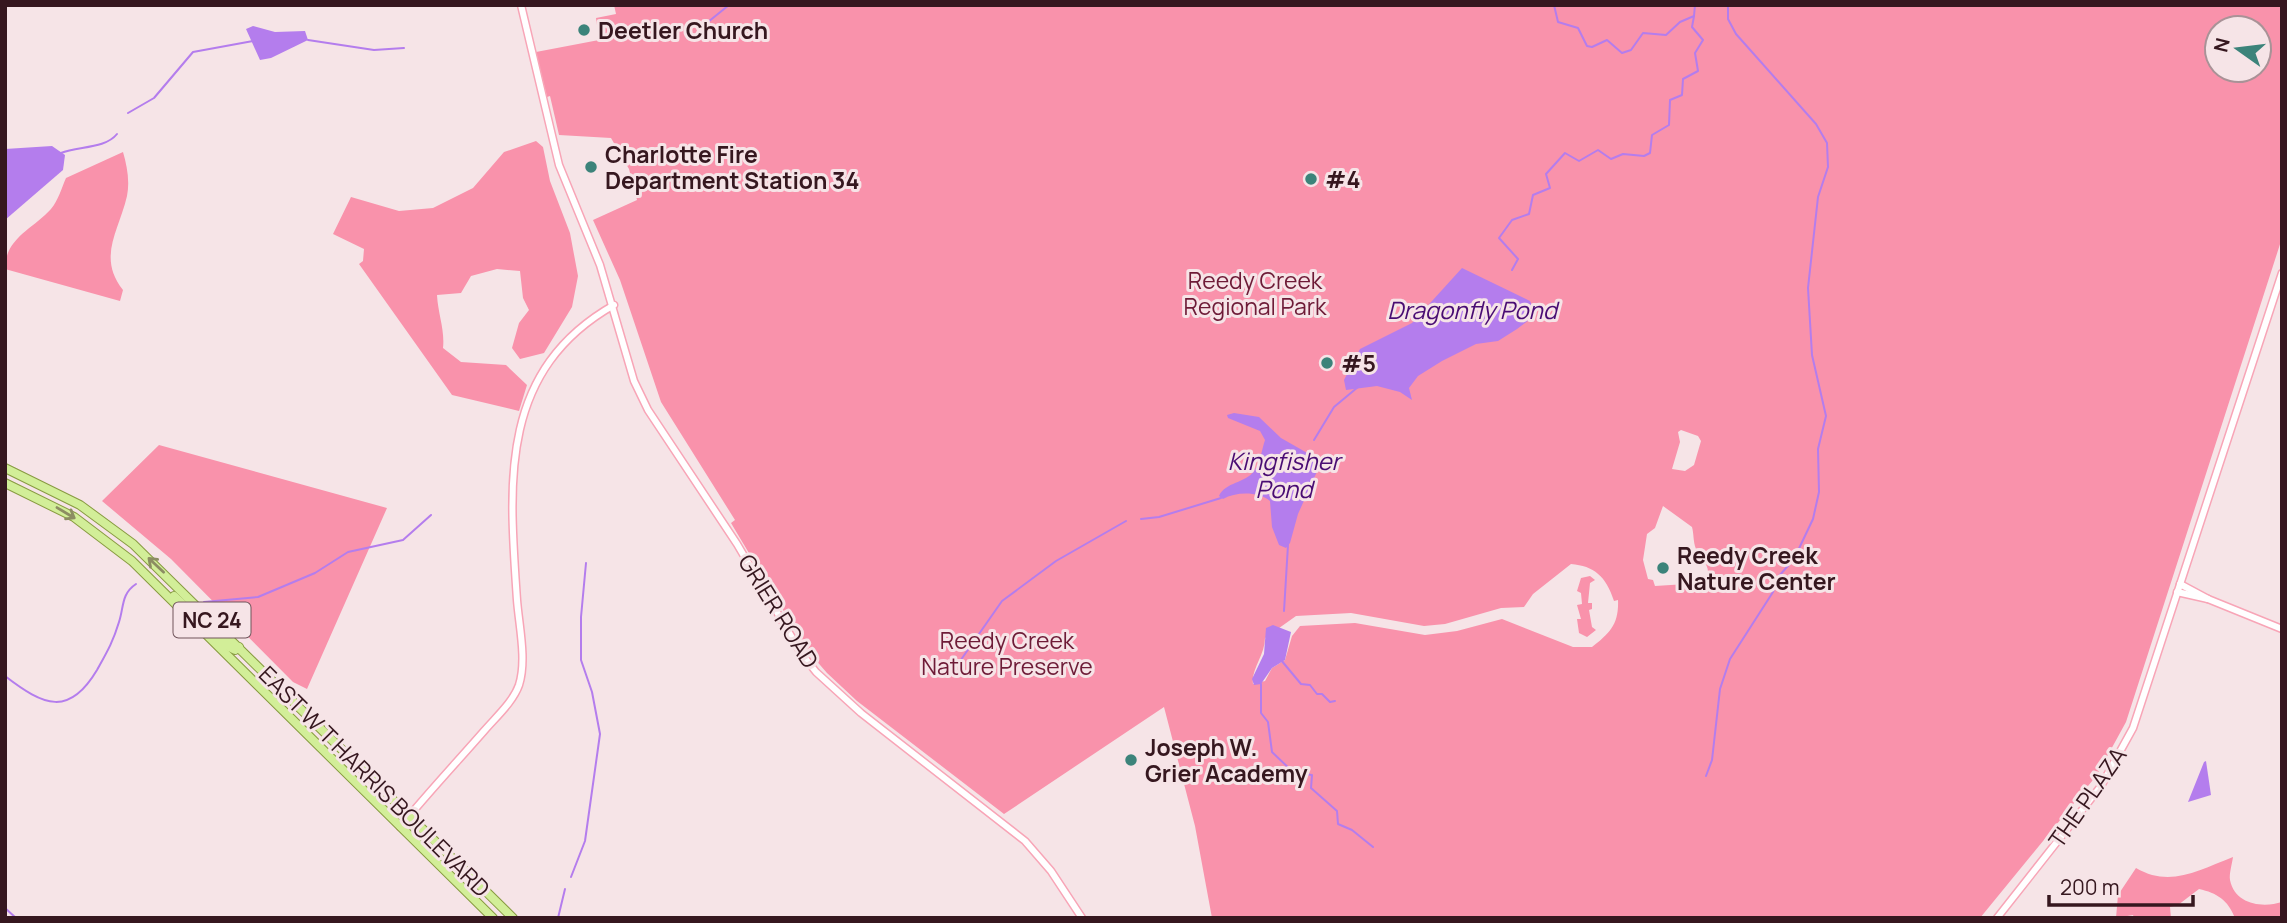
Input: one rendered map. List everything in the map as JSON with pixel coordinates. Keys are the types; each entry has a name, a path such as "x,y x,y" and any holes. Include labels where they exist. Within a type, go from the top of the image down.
{"main road":[{"name":"EAST W T HARRIS BOULEVARD","path":"5,468 66,496 133,544 513,918"},
{"path":"5,474 66,496"},
{"name":"EAST W T HARRIS BOULEVARD","path":"5,483 74,517 112,544 493,918"},
{"path":"149,578 162,584 230,648 239,647"}],"street":[{"name":"GRIER ROAD","path":"521,5 559,165 614,304 642,399 743,553 806,660 861,713 1025,841 1051,871 1082,918"},
{"name":"THE PLAZA","path":"1997,918 2092,797 2118,759 2137,718 2282,273"},
{"path":"400,827 499,713 519,684 521,658 511,500 517,449 531,394 544,366 563,342 614,304"},
{"path":"596,315 608,314 619,324"},
{"path":"2180,584 2207,599 2282,629"},
{"path":"2178,592 2207,599"}],"green space":[{"path":"614,5 2282,5 2282,238 2126,722 2097,775 1980,918 1212,918 1195,826 1164,707 1004,814 857,701 807,650 731,523 735,520 661,402 620,280 593,220 637,200 629,169 611,138 559,135 536,52 599,40 596,18 616,14","holes":["1681,430 1698,436 1701,441 1694,465 1685,471 1672,469 1680,442 1678,432","1663,506 1692,527 1694,544 1708,570 1702,583 1655,586 1653,580 1648,579 1643,560 1647,534 1655,528","1571,564 1593,570 1603,579 1614,601 1618,600 1615,622 1592,647 1573,647 1502,619 1457,631 1425,635 1355,623 1300,626 1292,636 1285,660 1272,668 1265,681 1253,684 1265,638 1296,616 1351,613 1424,626 1445,624 1501,608 1524,607 1533,594"]},
{"path":"536,141 543,147 550,181 570,233 578,276 572,307 544,353 520,359 512,348 519,323 529,310 523,298 520,271 497,269 471,276 461,293 437,295 443,348 461,362 506,365 527,385 519,411 452,395 359,264 363,261 364,249 333,234 351,197 399,211 433,208 473,188 504,152"},
{"path":"123,152 128,190 111,255 115,278 123,290 120,301 5,269 10,249 21,235 51,209 66,178"},
{"path":"159,445 387,508 307,689 293,682 171,559 102,501"},
{"path":"1590,576 1595,580 1590,583 1588,603 1592,603 1592,609 1589,610 1592,627 1596,630 1587,637 1579,633 1577,619 1581,619 1577,605 1582,604 1581,593 1577,591 1581,578"},
{"path":"2233,857 2230,880 2238,895 2251,903 2267,905 2282,902 2282,918 2235,918 2221,898 2199,889 2178,905 2170,907 2171,918 2134,918 2133,915 2116,918 2118,895 2136,868 2161,877 2173,877"}],"water":[{"path":"253,26 275,32 305,31 308,40 271,58 260,60 246,29"},
{"path":"52,146 65,155 63,170 5,220 5,149"},
{"name":"Dragonfly Pond","path":"1462,268 1530,301 1534,309 1529,320 1498,341 1476,344 1418,376 1409,388 1412,400 1400,392 1377,386 1346,390 1344,380 1360,349 1412,323"},
{"name":"Kingfisher Pond","path":"1234,413 1259,417 1281,438 1309,454 1319,467 1286,548 1279,545 1272,527 1270,501 1253,494 1234,495 1223,499 1219,496 1226,488 1254,471 1265,440 1260,431 1228,418 1227,415"},
{"path":"1273,625 1291,632 1285,660 1272,668 1261,684 1254,685 1252,679 1264,654 1266,628"},
{"path":"2206,761 2211,795 2188,802 2204,762"}],"waterway":[{"path":"685,28 708,22 729,5"},
{"path":"1523,5 1531,5"},
{"path":"1554,5 1558,22 1578,28 1587,46 1592,47 1607,40 1622,53 1631,50 1643,33 1666,35 1680,22 1694,16 1695,5"},
{"path":"1706,776 1712,760 1720,689 1730,659 1773,592 1779,576 1794,559 1813,519 1819,492 1818,449 1826,416 1812,355 1808,288 1818,197 1828,167 1827,143 1816,124 1736,34 1728,19 1728,5"},
{"path":"1512,270 1518,259 1499,238 1512,220 1529,214 1533,195 1550,188 1546,174 1565,153 1579,161 1598,150 1611,159 1623,154 1644,156 1650,153 1652,135 1669,125 1670,100 1682,95 1683,79 1698,71 1695,53 1703,40 1692,27 1694,16"},
{"path":"308,40 374,50 404,48"},
{"path":"128,113 154,98 193,52 253,41"},
{"path":"61,153 98,145 117,134"},
{"path":"1314,440 1334,407 1358,387"},
{"path":"1141,519 1159,517 1221,498"},
{"path":"204,602 258,597 315,573 348,552 403,540 431,515"},
{"path":"958,664 1002,601 1056,561 1126,521"},
{"path":"1284,611 1288,545"},
{"path":"571,877 585,841 600,734 592,692 581,660 581,617 586,563"},
{"path":"5,676 44,700 55,702 76,695 87,685 104,658 117,629 125,596 136,584"},
{"path":"1281,660 1301,684 1310,685 1317,694 1322,694 1330,702 1335,701"},
{"path":"1261,684 1261,713 1268,722 1272,752 1294,773 1312,775 1311,788 1337,811 1338,824 1352,830 1373,847"},
{"path":"558,918 565,889"},
{"path":"5,908 16,918"}],"place":[{"name":"Deetler Church","path":"584,30"},
{"name":"Charlotte Fire Department Station 34","path":"591,167"},
{"name":"#4","path":"1311,179"},
{"name":"#5","path":"1327,363"},
{"name":"Reedy Creek Nature Center","path":"1663,568"},
{"name":"Joseph W. Grier Academy","path":"1131,760"}],"park label":[{"name":"Reedy Creek Regional Park","path":"1255,293"},
{"name":"Reedy Creek Nature Preserve","path":"1007,653"}]}
